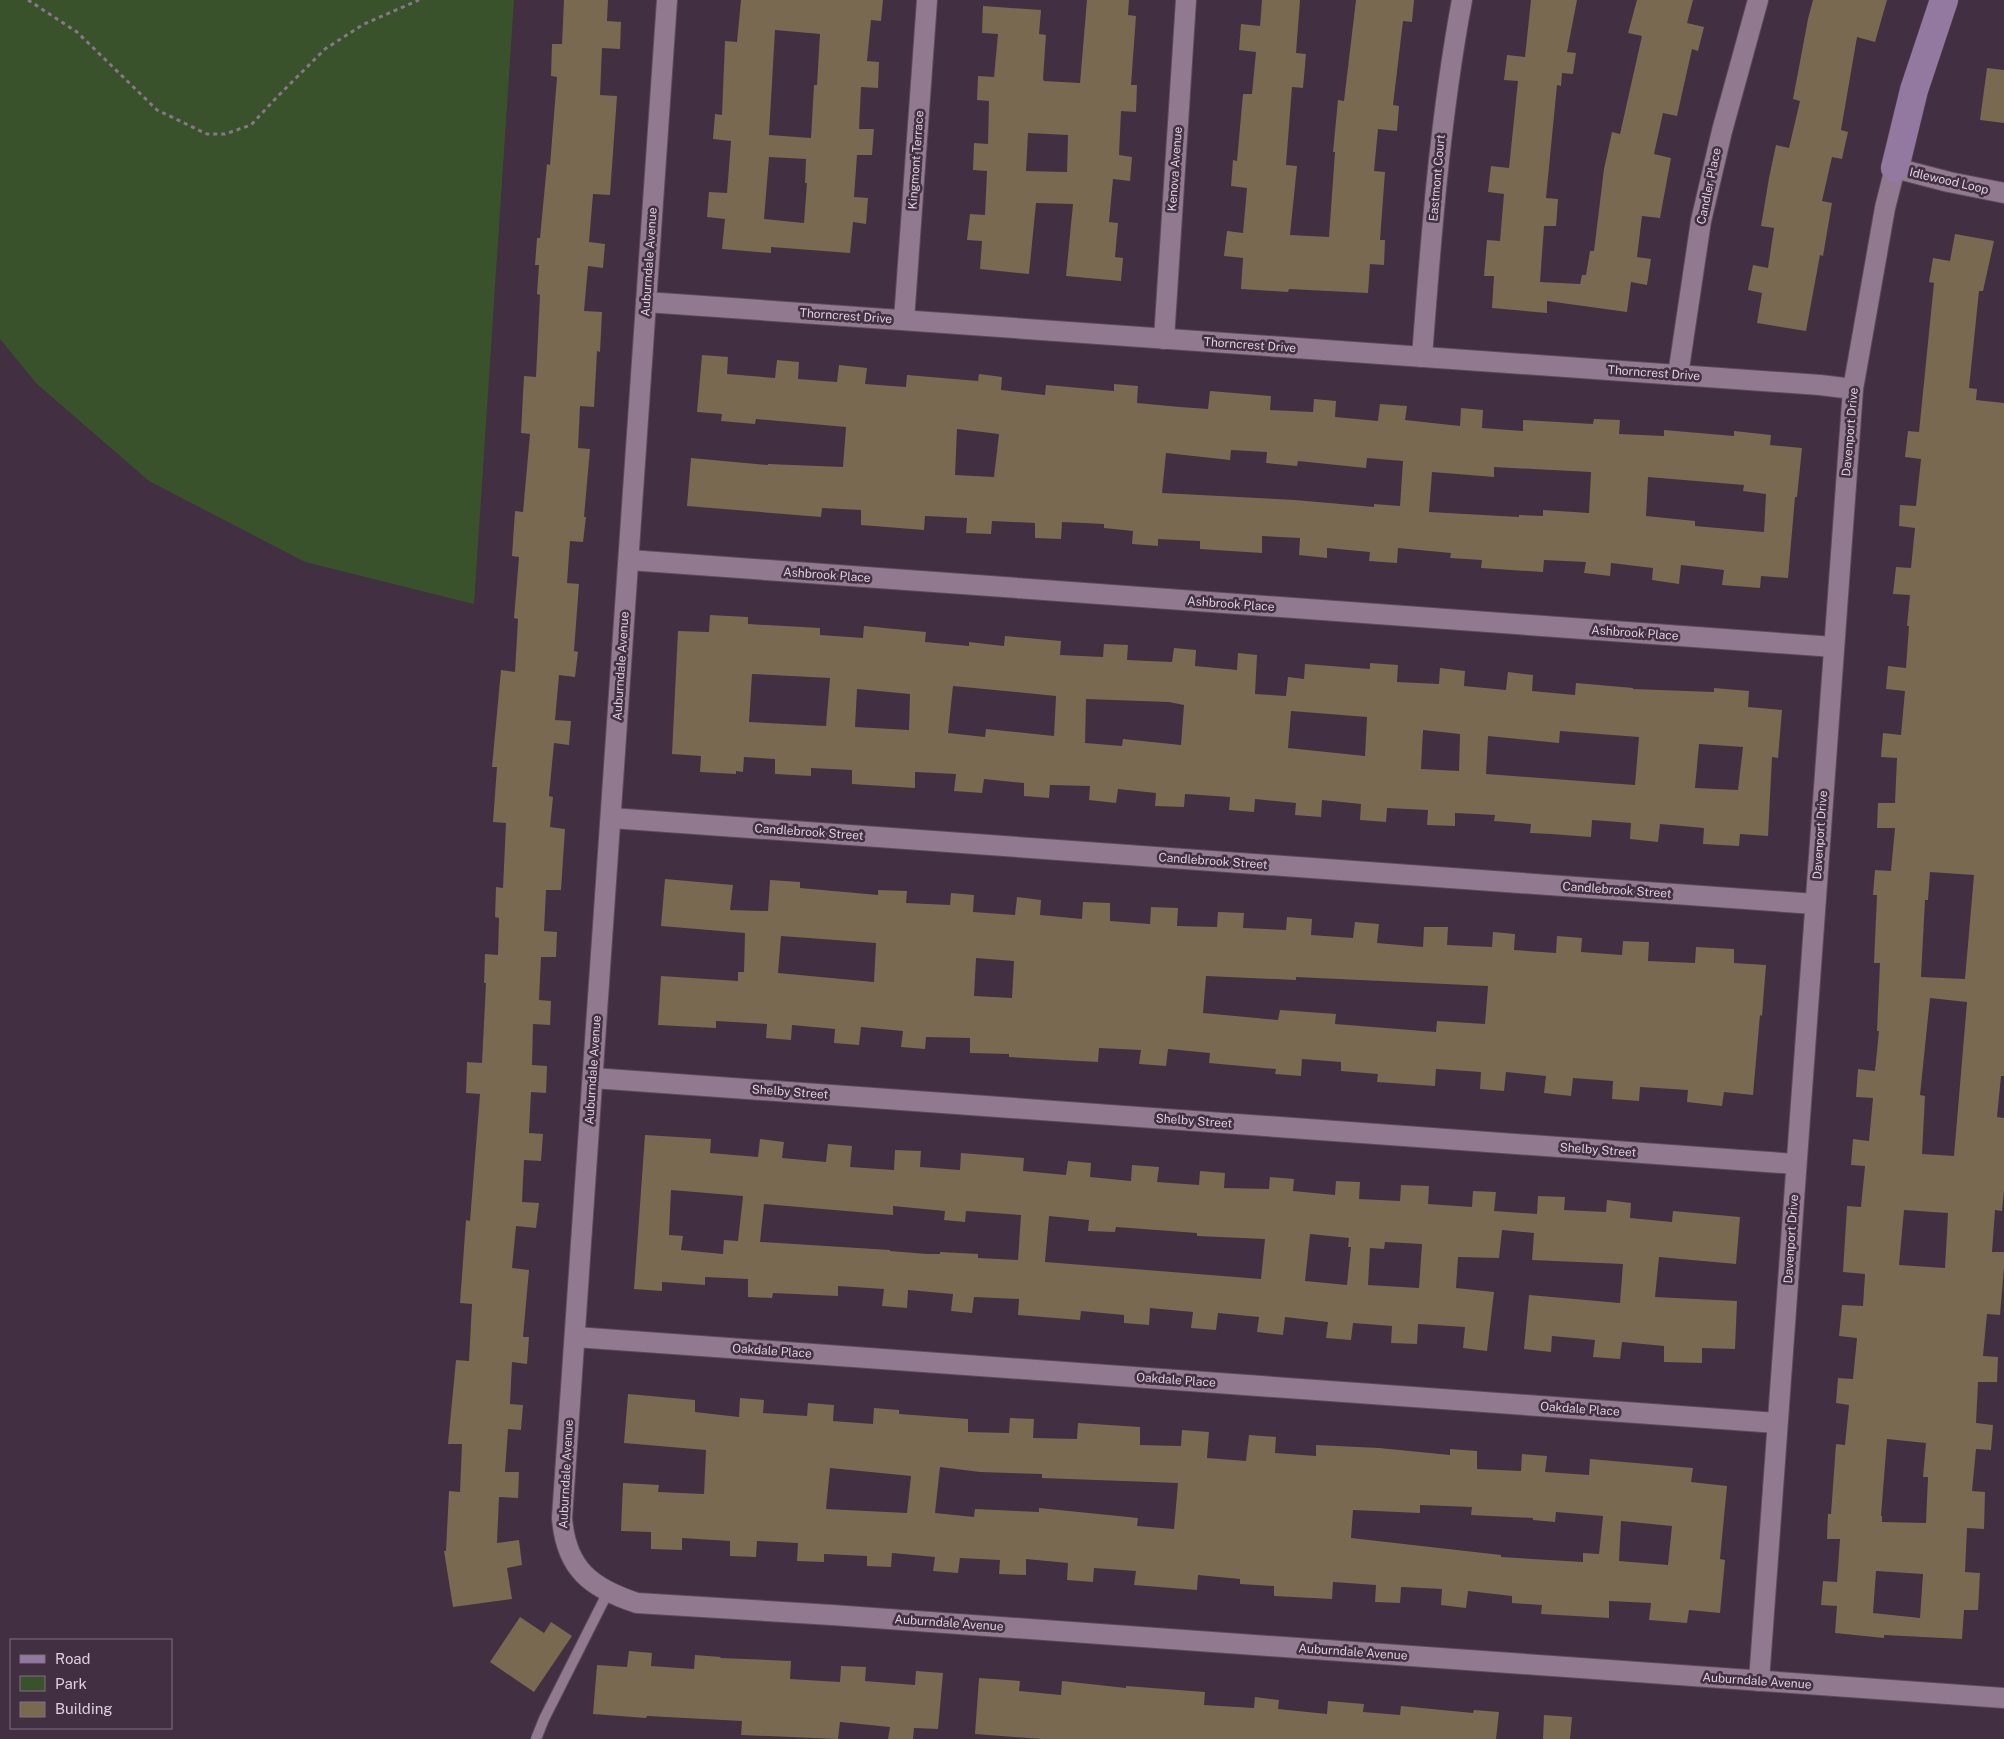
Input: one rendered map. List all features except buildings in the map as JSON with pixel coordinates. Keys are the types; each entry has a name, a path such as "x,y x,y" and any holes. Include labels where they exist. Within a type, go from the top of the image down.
{"street":[{"name":"Auburndale Avenue","path":"667,0 562,1518 564,1540 573,1560 588,1580 614,1595 637,1603 851,1616 2004,1698"},
{"name":"Kingmont Terrace","path":"904,320 927,0"},
{"name":"Kenova Avenue","path":"1164,339 1186,0"},
{"name":"Eastmont Court","path":"1422,357 1441,132 1462,0"},
{"name":"Candler Place","path":"1678,375 1701,221 1722,131 1758,0"},
{"name":"Davenport Drive","path":"1759,1681 1853,389 1885,208 1914,90 1944,0"},
{"name":"Idlewood Loop","path":"1895,168 1949,182 2004,193"},
{"name":"Thorncrest Drive","path":"646,302 1853,389"},
{"name":"Ashbrook Place","path":"629,560 1834,647"},
{"name":"Candlebrook Street","path":"611,818 1815,904"},
{"name":"Shelby Street","path":"592,1078 1796,1164"},
{"name":"Oakdale Place","path":"575,1337 1777,1423"}],"lane":[{"path":"536,1739 544,1719 608,1592"}],"path":[{"path":"28,0 77,32 157,110 207,134 225,134 251,125 276,97 325,49 364,24 419,0"}],"green space":[{"path":"0,0 514,0 474,604 305,562 149,481 37,384 0,339"}]}
